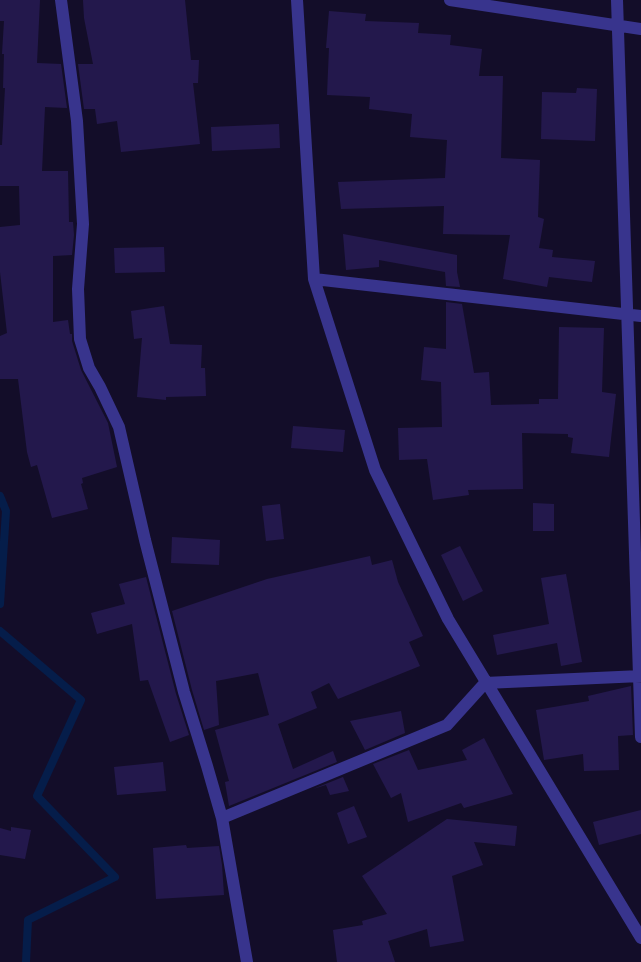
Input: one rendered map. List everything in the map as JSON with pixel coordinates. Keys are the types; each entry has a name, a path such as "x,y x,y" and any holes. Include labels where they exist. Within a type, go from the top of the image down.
{"street":[{"path":"61,0 78,121 83,224 78,290 80,339 89,368 100,386 119,427 145,540 184,692 208,766 222,818 247,962"},
{"path":"297,0 314,278 375,470 448,619 641,938"},
{"path":"450,0 641,29"},
{"path":"616,0 635,316 641,737"},
{"path":"314,278 635,316"},
{"path":"222,818 447,725 485,683 640,676"}],"building":[{"path":"0,0 40,0 37,63 61,64 67,108 45,107 42,171 68,171 69,222 73,222 74,235 72,255 53,256 53,322 68,320 70,334 72,334 72,341 81,370 108,423 117,467 82,478 83,483 81,484 88,509 52,518 37,465 31,467 27,452 18,379 0,379 0,336 7,333 0,272 0,227 20,225 19,186 0,186 0,145 2,145 5,88 3,88 4,54 2,54 4,21 0,21"},
{"path":"83,0 185,0 191,60 199,60 198,83 193,83 200,144 121,152 117,121 97,124 95,109 84,109 78,64 93,64 84,18"},
{"path":"329,11 366,14 365,21 419,23 418,33 451,35 450,45 482,49 479,76 503,76 501,158 540,160 538,217 544,219 539,248 553,250 552,257 595,261 592,282 549,277 547,287 503,279 510,235 443,234 444,206 341,209 338,182 445,178 447,140 410,137 412,114 369,109 370,97 327,95 329,48 326,48"},
{"path":"577,88 597,89 595,141 541,139 542,92 576,93"},
{"path":"279,124 280,148 212,151 211,127"},
{"path":"343,234 457,255 457,272 460,287 446,286 445,272 379,260 379,267 346,270"},
{"path":"164,247 165,272 115,273 114,248"},
{"path":"446,302 462,304 474,373 489,372 491,405 539,404 539,399 558,399 559,327 604,328 602,392 616,394 609,457 571,453 573,438 568,437 568,434 522,433 523,489 468,490 469,495 433,500 427,459 399,460 398,428 442,427 441,382 421,380 424,347 446,349"},
{"path":"164,306 170,344 202,345 201,368 205,368 206,396 166,397 166,400 137,397 142,338 134,339 131,311"},
{"path":"293,426 345,430 343,452 291,448"},
{"path":"533,503 554,504 554,531 533,531"},
{"path":"280,504 284,539 266,541 262,506"},
{"path":"172,537 220,540 219,565 171,563"},
{"path":"460,546 483,591 463,601 441,555"},
{"path":"370,556 372,565 392,560 398,582 423,636 409,642 420,666 338,699 329,683 311,692 317,708 278,724 293,769 333,751 337,762 229,806 225,782 229,781 215,730 269,715 258,673 216,681 219,725 204,730 172,611 267,579"},
{"path":"566,574 582,662 561,666 557,643 497,655 493,635 549,624 541,578"},
{"path":"146,577 176,694 189,735 170,742 148,680 140,681 132,624 97,634 91,613 125,604 119,584"},
{"path":"631,686 633,735 618,736 619,770 584,771 583,754 544,760 536,710 589,701 588,696"},
{"path":"401,711 405,733 365,750 350,721"},
{"path":"484,738 513,794 464,808 461,803 408,822 401,793 391,798 373,764 409,750 418,770 467,760 462,750"},
{"path":"163,762 166,791 117,795 114,767"},
{"path":"343,777 349,791 330,795 326,785 313,789"},
{"path":"354,806 367,837 348,844 337,813"},
{"path":"641,810 641,834 599,845 593,822"},
{"path":"447,819 517,826 515,846 474,842 483,865 452,876 464,941 430,947 427,929 388,941 395,962 337,962 333,930 363,925 362,921 387,914 362,876"},
{"path":"11,827 31,830 25,859 0,855 0,828 11,831"},
{"path":"186,845 187,848 219,846 224,895 156,899 153,848"}],"waterway":[{"path":"0,496 6,511 0,604"},
{"path":"0,631 81,700 37,796 115,877 28,920 26,962"}]}
